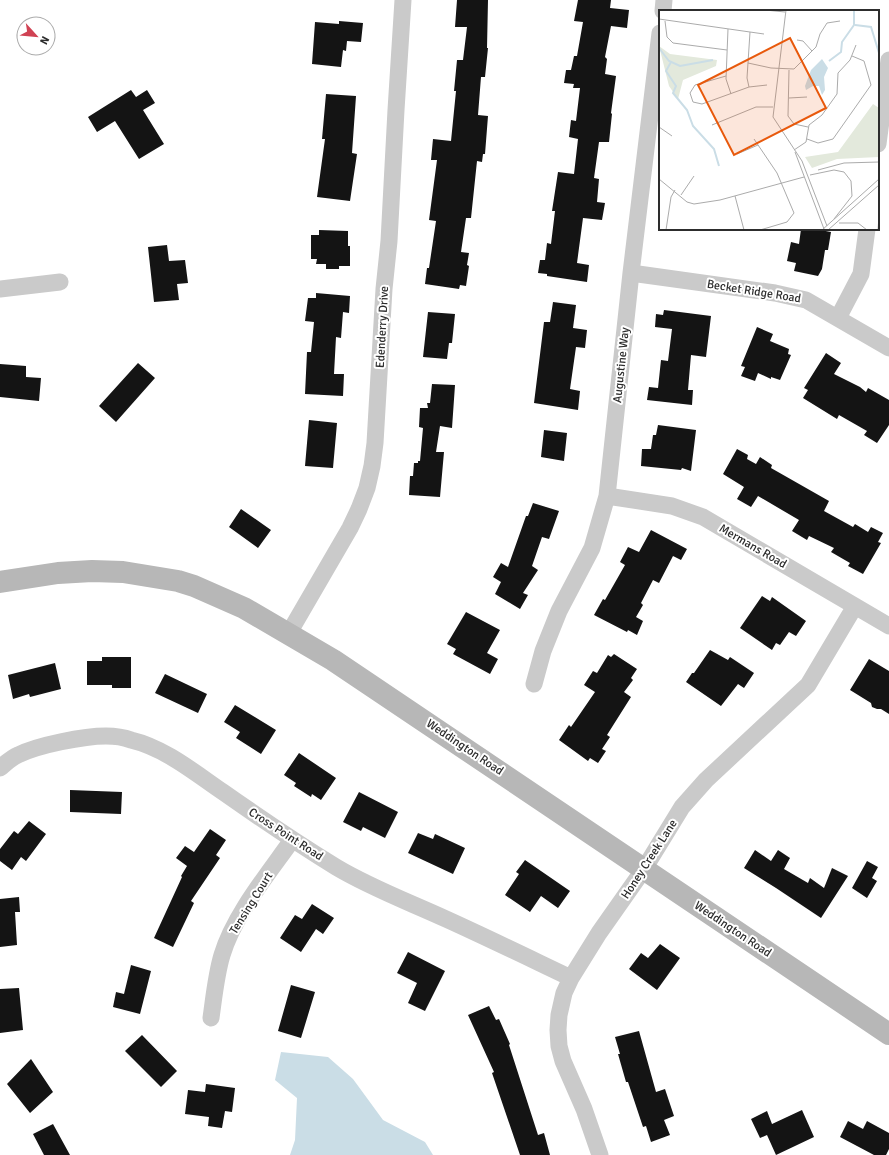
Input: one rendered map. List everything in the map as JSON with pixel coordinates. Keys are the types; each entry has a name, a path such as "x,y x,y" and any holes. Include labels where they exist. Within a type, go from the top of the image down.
{"main road":[{"name":"Weddington Road","path":"0,582 58,573 92,571 122,572 178,581 194,586 244,608 333,660 889,1034"}],"street":[{"name":"Edenderry Drive","path":"289,634 350,528 367,488 372,466 375,443 384,289 389,242 404,0"},
{"path":"663,10 664,0"},
{"name":"Augustine Way","path":"534,684 543,651 559,611 592,548 607,496 631,273 659,41"},
{"path":"879,136 889,60"},
{"path":"838,318 861,274 867,230"},
{"name":"Becket Ridge Road","path":"631,273 775,293 806,300 889,348"},
{"path":"0,289 60,282"},
{"name":"Mermans Road","path":"607,496 672,506 702,517 889,626"},
{"name":"Honey Creek Lane","path":"600,1155 584,1109 563,1061 559,1046 559,1015 564,993 571,978 599,933 644,869 682,807 706,780 808,686 855,606"},
{"name":"Cross Point Road","path":"0,768 19,754 52,744 107,736 120,737 149,745 166,754 292,840 368,885 571,978"},
{"name":"Tensing Court","path":"210,1018 222,955 231,932 248,904 292,840"}],"shaded area":[{"path":"281,1052 328,1057 353,1079 383,1120 425,1142 433,1155 290,1155 295,1140 297,1098 275,1080"}],"building":[{"path":"457,0 488,0 488,48 485,77 481,77 478,115 488,116 485,154 483,154 482,162 477,161 471,218 466,218 461,252 469,253 467,265 469,266 466,286 460,285 459,289 425,284 436,221 429,220 437,160 431,160 433,139 451,141 456,91 454,91 457,60 463,60 467,27 455,27"},
{"path":"578,0 611,0 610,8 629,10 627,28 611,26 605,57 607,59 605,74 616,76 609,142 599,142 594,178 599,179 597,202 605,203 602,220 583,218 577,263 589,265 587,282 547,276 547,274 538,273 540,260 545,260 547,243 551,244 555,211 552,211 558,172 574,174 578,139 569,137 571,120 576,121 580,88 573,88 574,84 564,83 566,70 571,70 574,56 577,56 583,22 574,21"},
{"path":"339,21 363,23 361,42 347,41 346,51 343,50 341,67 312,64 315,22 339,24"},
{"path":"131,90 136,97 147,90 155,103 143,110 164,144 139,159 115,121 97,132 88,117"},
{"path":"326,94 356,96 352,153 357,154 350,201 317,197 325,139 322,139"},
{"path":"319,230 348,231 350,266 339,266 339,269 326,269 326,264 316,264 317,259 311,259 311,235 319,235"},
{"path":"801,230 820,230 831,232 828,250 825,250 822,269 818,276 794,271 796,263 787,261 791,242 799,244"},
{"path":"167,245 169,261 185,260 188,283 177,284 179,300 154,302 148,247"},
{"path":"316,293 350,296 349,313 343,312 341,338 336,337 334,374 344,374 343,396 305,394 307,352 311,352 314,322 305,321 308,298 316,298"},
{"path":"553,302 576,305 573,328 587,330 585,348 576,347 570,389 580,391 578,410 534,403 544,322 550,322"},
{"path":"664,310 711,316 706,357 691,355 688,390 693,390 692,405 647,400 649,387 658,388 661,360 668,361 672,329 655,327 656,314 663,315"},
{"path":"428,312 455,314 452,343 449,343 447,359 423,357"},
{"path":"757,327 773,334 770,341 789,349 788,354 791,355 780,380 771,377 771,379 758,373 755,381 741,376 745,367 741,366"},
{"path":"826,353 841,363 834,374 860,387 866,392 868,388 889,400 889,425 877,443 864,435 867,431 839,415 837,419 803,398 808,390 804,388"},
{"path":"138,363 155,378 116,422 99,406"},
{"path":"0,364 26,366 26,377 41,378 39,401 0,397"},
{"path":"432,384 455,385 452,428 440,426 436,452 444,452 440,497 409,495 410,476 413,476 414,463 418,463 418,461 420,461 423,428 419,427 420,408 428,408 427,403 430,403"},
{"path":"309,420 337,423 333,468 305,466"},
{"path":"658,425 696,430 691,471 682,468 681,470 641,466 642,449 651,449 653,435 656,435"},
{"path":"544,430 567,433 564,461 541,457"},
{"path":"737,449 748,455 747,459 756,464 760,457 772,465 771,468 829,501 824,511 853,527 855,524 868,532 871,527 883,533 878,542 881,543 863,574 848,566 850,563 831,552 834,548 809,536 807,540 792,531 799,520 758,496 751,507 737,499 744,487 723,474"},
{"path":"533,503 559,511 549,539 542,537 532,566 538,570 523,593 528,595 520,609 495,594 501,582 493,577 501,563 508,567 526,516 528,516"},
{"path":"241,509 271,530 258,548 229,527"},
{"path":"651,530 687,549 681,560 673,556 659,583 653,580 641,603 643,605 636,617 643,621 637,635 628,630 627,632 594,615 603,599 605,600 625,565 620,562 628,547 639,552"},
{"path":"762,596 770,601 772,597 806,621 796,636 789,632 780,645 776,643 772,650 740,628"},
{"path":"466,612 500,630 487,653 498,659 490,674 453,654 456,649 447,644"},
{"path":"710,650 728,660 730,657 754,673 744,688 738,684 721,706 686,682"},
{"path":"614,654 637,669 631,678 633,680 624,692 631,697 607,735 610,737 602,749 606,751 598,763 590,758 588,761 559,740 569,725 571,727 595,692 584,685 593,671 597,673 608,655 611,657"},
{"path":"102,657 131,657 131,688 112,688 112,685 87,685 87,661 102,661"},
{"path":"869,659 889,671 889,714 881,709 872,707 871,703 850,690"},
{"path":"55,663 61,689 30,697 29,694 13,699 8,675"},
{"path":"165,674 207,694 198,713 155,693"},
{"path":"235,705 276,730 261,754 236,738 240,732 224,722"},
{"path":"299,753 336,778 321,800 312,794 311,797 294,786 296,783 284,775"},
{"path":"70,790 122,792 121,814 70,812"},
{"path":"359,792 398,812 385,838 363,827 361,831 343,822"},
{"path":"29,821 46,834 26,861 21,857 12,870 0,861 0,849 14,831 18,834"},
{"path":"210,829 226,840 216,855 220,858 191,901 194,903 173,947 154,938 182,877 181,876 187,866 176,858 185,846 194,852"},
{"path":"418,833 433,839 435,834 465,848 453,874 408,853"},
{"path":"755,850 771,861 778,850 790,858 784,869 808,883 810,878 824,888 832,868 848,876 821,918 744,868"},
{"path":"525,860 570,891 558,908 541,896 530,912 505,895 519,874 516,872"},
{"path":"867,861 878,867 872,878 877,881 867,898 852,888"},
{"path":"19,897 20,912 15,912 17,945 0,947 0,899"},
{"path":"312,904 334,918 323,934 316,929 301,952 280,938 295,915 302,919"},
{"path":"660,944 680,958 657,990 629,969 641,953 648,958"},
{"path":"408,952 445,971 425,1011 408,1003 417,983 397,973"},
{"path":"131,965 151,971 140,1014 113,1007 116,992 124,994"},
{"path":"291,985 315,992 301,1038 278,1031"},
{"path":"19,988 23,1030 0,1033 0,989"},
{"path":"489,1006 496,1020 499,1019 510,1044 509,1045 538,1135 544,1133 550,1155 520,1155 492,1073 494,1072 468,1015"},
{"path":"639,1031 656,1092 665,1089 674,1116 664,1120 670,1135 651,1142 646,1126 643,1127 628,1082 626,1082 615,1037"},
{"path":"142,1035 177,1071 161,1087 125,1051"},
{"path":"31,1059 53,1092 30,1113 7,1084"},
{"path":"206,1084 235,1088 232,1112 225,1111 222,1128 208,1126 209,1117 185,1114 188,1090 205,1092"},
{"path":"802,1110 814,1137 776,1155 767,1135 760,1138 751,1119 767,1111 772,1124"},
{"path":"848,1121 863,1129 867,1121 889,1133 889,1149 886,1155 874,1155 840,1137"},
{"path":"53,1124 70,1155 44,1155 33,1134"}]}
